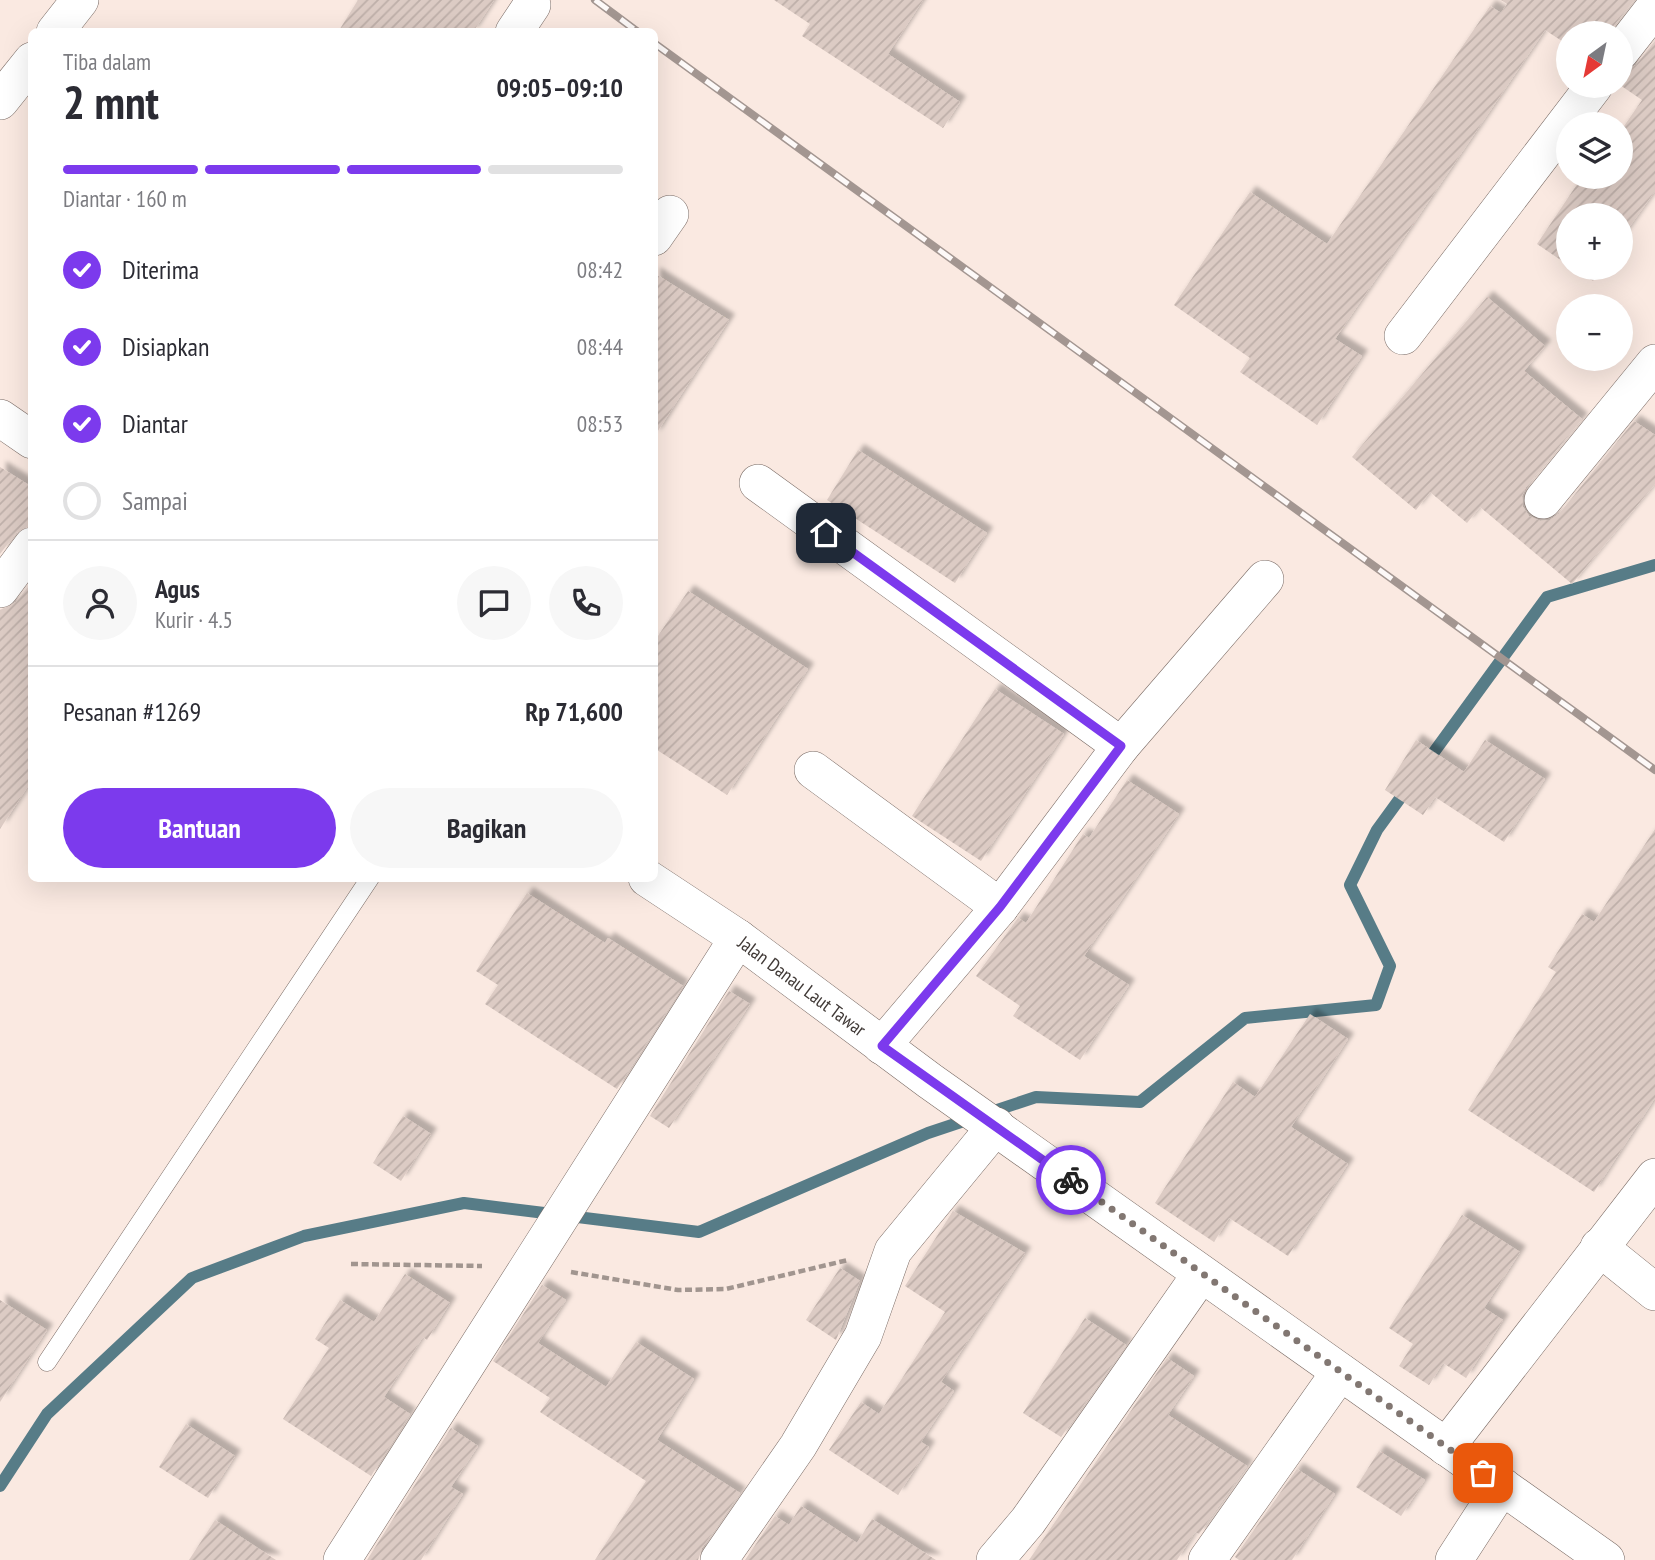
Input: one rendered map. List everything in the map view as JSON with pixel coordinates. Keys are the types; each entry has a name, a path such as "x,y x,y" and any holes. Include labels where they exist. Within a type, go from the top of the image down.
{"street":[{"path":"57,28 80,0"},
{"path":"1633,35 1655,6"},
{"path":"0,101 28,66"},
{"path":"1403,336 1585,98"},
{"path":"1543,500 1655,363"},
{"path":"0,418 28,437"},
{"path":"758,483 1121,746"},
{"path":"0,589 28,551"},
{"path":"882,1046 1000,907 1121,746 1265,579"},
{"path":"813,770 1000,907"},
{"name":"Jalan Danau Laut Tawar","path":"654,882 738,938 930,1082 1606,1560"},
{"path":"342,1560 738,938"},
{"path":"719,1560 798,1446 863,1336 893,1251 990,1122"},
{"path":"1446,1447 1655,1177"},
{"path":"1599,1247 1655,1292"},
{"path":"995,1560 1028,1521 1201,1274"},
{"path":"1207,1560 1340,1372"},
{"path":"1454,1560 1502,1486"}],"lane":[{"path":"47,1362 367,882"}],"path":[{"path":"351,1264 530,1265 678,1290 714,1289 893,1251"}],"building":[{"path":"358,0 494,0 476,28 340,28"},
{"path":"774,0 923,0 888,54 960,102 943,128 802,36 810,24"},
{"path":"1501,0 1634,0 1617,21 1556,21 1556,37 1545,30 1335,339 1362,356 1317,425 1240,372 1250,358 1174,305 1250,192 1327,244 1490,6 1501,13 1507,4"},
{"path":"1655,41 1655,191 1633,222 1633,203 1565,203 1574,189 1633,189 1633,113 1642,100 1633,94 1633,66"},
{"path":"1556,216 1556,257 1537,244"},
{"path":"658,276 729,320 658,431"},
{"path":"1487,297 1545,346 1524,371 1582,419 1526,487 1522,496 1523,507 1529,516 1540,521 1550,520 1559,514 1634,421 1655,435 1655,484 1572,584 1480,507 1467,523 1430,492 1416,510 1352,457"},
{"path":"858,450 987,533 955,583 827,500"},
{"path":"0,467 28,484 28,527 16,533 0,554"},
{"path":"28,587 28,786 0,829 0,610 16,602"},
{"path":"688,591 808,669 727,795 658,751 658,636"},
{"path":"995,689 1064,734 981,861 912,816"},
{"path":"1416,740 1464,772 1485,740 1545,779 1504,842 1435,797 1423,815 1385,790"},
{"path":"1127,780 1179,814 1084,956 1129,985 1080,1060 1013,1016 1020,1006 976,976 1018,918 1026,923 1083,834 1089,838"},
{"path":"1655,829 1655,1098 1594,1192 1468,1110 1556,972 1548,967 1582,914 1594,922"},
{"path":"527,893 605,943 608,938 683,986 617,1089 485,1004 498,985 476,971"},
{"path":"729,991 750,1004 669,1128 650,1116"},
{"path":"1310,1014 1348,1039 1291,1127 1348,1164 1288,1256 1229,1218 1214,1242 1155,1203 1233,1082 1255,1097"},
{"path":"403,1116 431,1134 401,1181 373,1163"},
{"path":"953,1211 1025,1253 941,1382 954,1391 921,1442 929,1447 898,1495 829,1450 861,1402 879,1414 945,1312 905,1286"},
{"path":"1462,1215 1520,1252 1484,1308 1503,1320 1466,1378 1443,1363 1429,1385 1399,1366 1413,1344 1389,1328"},
{"path":"840,1268 860,1281 836,1340 806,1320"},
{"path":"405,1274 450,1303 427,1340 423,1337 384,1397 410,1414 371,1476 283,1419 329,1348 315,1339 340,1300 374,1322"},
{"path":"542,1285 566,1300 538,1343 606,1387 636,1342 694,1379 657,1440 740,1493 702,1548 698,1560 595,1560 646,1481 540,1412 550,1398 493,1361"},
{"path":"0,1300 47,1330 0,1402"},
{"path":"1085,1318 1126,1345 1061,1437 1023,1413"},
{"path":"1167,1358 1194,1376 1168,1415 1247,1466 1199,1534 1195,1532 1177,1560 1029,1560"},
{"path":"186,1424 235,1456 208,1498 159,1467"},
{"path":"451,1428 478,1446 451,1487 463,1494 421,1560 367,1560"},
{"path":"1379,1451 1425,1480 1401,1516 1356,1487"},
{"path":"1297,1469 1335,1494 1292,1560 1239,1560 1235,1557"},
{"path":"801,1506 857,1543 872,1519 936,1560 745,1560 775,1516 789,1525"},
{"path":"215,1520 276,1560 189,1560"}],"waterway":[{"path":"1426,763 1547,597 1655,565"},
{"path":"0,1486 47,1414 192,1278 304,1236 464,1203 699,1232 928,1133 1036,1097 1140,1102 1245,1018 1376,1005 1390,966 1350,885 1377,830 1409,786"}],"railway":[{"path":"595,0 633,28"},
{"path":"658,46 1655,770"}],"way so far":[{"path":"1071,1180 1483,1473"}],"route":[{"path":"826,533 1121,746 1000,907 882,1046 1071,1180"}]}
